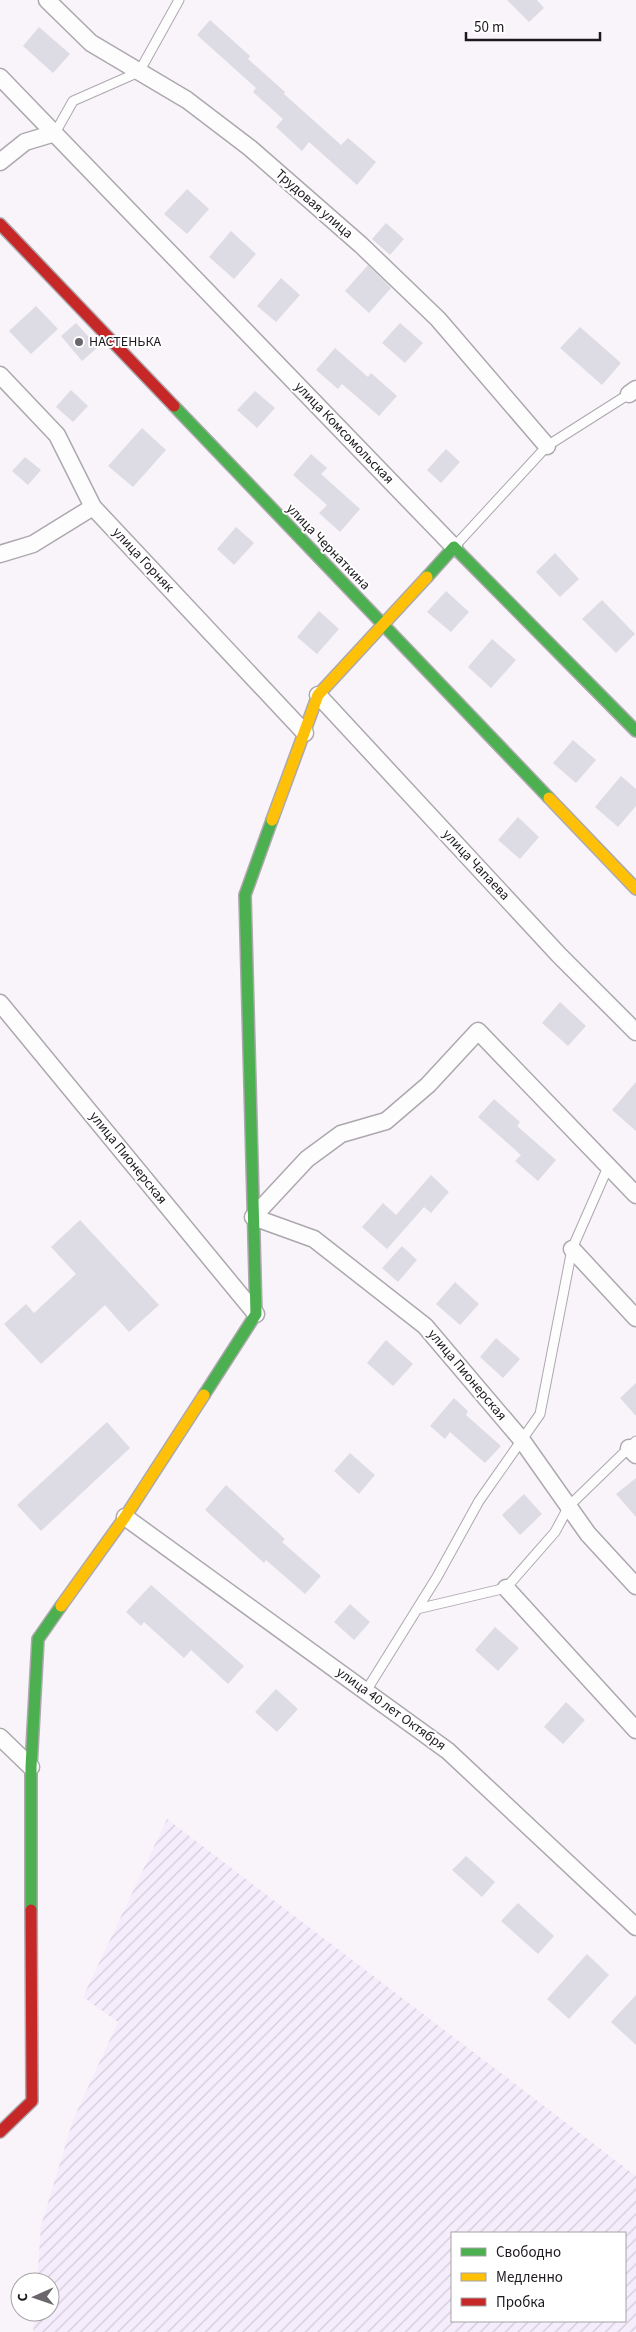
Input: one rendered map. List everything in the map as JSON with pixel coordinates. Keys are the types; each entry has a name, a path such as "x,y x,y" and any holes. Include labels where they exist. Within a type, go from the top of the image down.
{"street":[{"name":"Трудовая улица","path":"47,0 91,43 187,100 250,148 361,246 438,319 547,446"},
{"name":"улица Комсомольская","path":"0,77 454,547 636,731"},
{"path":"0,162 25,142 55,133"},
{"name":"улица Чернаткина","path":"0,224 636,889"},
{"name":"улица Горняк","path":"0,375 58,435 92,507 304,732"},
{"path":"0,554 33,544 92,507"},
{"path":"0,2132 32,2101 31,1767 38,1639 125,1517 256,1314 245,895 318,696 454,547"},
{"name":"улица Чапаева","path":"318,696 559,955 636,1032"},
{"name":"улица Пионерская","path":"0,1002 256,1314"},
{"path":"253,1217 307,1159 341,1134 386,1121 428,1085 478,1031 636,1195"},
{"name":"улица Пионерская","path":"253,1217 314,1239 425,1326 521,1439 588,1534 636,1586"},
{"path":"572,1249 636,1318"},
{"name":"улица 40 лет Октября","path":"125,1517 448,1751 636,1927"},
{"path":"506,1588 636,1730"},
{"path":"0,1737 31,1767"}],"lane":[{"path":"55,133 73,101 140,72 179,0"},
{"path":"454,547 547,446 634,393"},
{"path":"366,1692 417,1609 479,1500 540,1414 572,1249 608,1166"},
{"path":"417,1609 506,1588 555,1532 568,1506 634,1448"}],"shaded area":[{"path":"167,1819 636,2176 636,2332 33,2332 34,2322 60,2322 60,2272 38,2272 41,2226 73,2120 118,2022 83,1997"}],"building":[{"path":"507,0 537,0 544,8 529,22"},
{"path":"210,20 250,56 248,59 285,92 284,94 341,145 348,138 376,162 357,185 309,142 302,151 276,127 283,119 253,92 256,88 197,35"},
{"path":"39,27 70,54 53,73 23,46"},
{"path":"187,189 209,209 187,234 164,214"},
{"path":"386,223 404,239 390,255 372,239"},
{"path":"231,231 256,254 234,279 209,257"},
{"path":"368,265 391,288 369,313 345,291"},
{"path":"281,278 300,295 276,322 257,306"},
{"path":"36,306 58,329 31,354 9,331"},
{"name":"НАСТЕНЬКА","path":"76,323 98,347 82,361 61,336"},
{"path":"400,323 423,343 405,363 382,343"},
{"path":"580,327 621,363 602,385 560,348"},
{"path":"335,348 368,377 371,373 397,396 379,416 342,384 338,389 316,370"},
{"path":"71,390 88,406 73,422 56,407"},
{"path":"255,391 275,408 257,428 237,410"},
{"path":"142,428 166,450 133,487 108,466"},
{"path":"446,449 460,462 441,483 427,470"},
{"path":"311,454 327,468 321,474 360,509 340,532 319,513 327,505 293,475"},
{"path":"25,457 41,470 28,485 12,471"},
{"path":"236,527 254,543 234,565 217,549"},
{"path":"555,553 579,579 560,597 536,572"},
{"path":"446,591 469,612 451,632 427,612"},
{"path":"602,600 635,634 616,653 582,619"},
{"path":"319,611 339,629 317,654 297,637"},
{"path":"492,639 516,660 491,688 468,667"},
{"path":"573,740 596,760 576,783 553,763"},
{"path":"621,776 636,789 636,806 618,827 595,807"},
{"path":"518,817 539,837 520,859 498,840"},
{"path":"560,1002 586,1026 568,1046 542,1023"},
{"path":"636,1082 636,1131 612,1110"},
{"path":"494,1099 520,1122 517,1126 556,1160 538,1181 515,1161 521,1155 478,1117"},
{"path":"431,1175 449,1192 431,1213 424,1207 387,1249 362,1227 383,1203 396,1215"},
{"path":"80,1220 159,1305 129,1332 105,1305 41,1364 4,1324 26,1304 34,1313 76,1274 51,1247"},
{"path":"402,1246 417,1260 398,1282 382,1268"},
{"path":"455,1282 479,1304 460,1325 436,1304"},
{"path":"496,1338 520,1359 503,1378 480,1357"},
{"path":"386,1340 413,1364 393,1386 367,1363"},
{"path":"636,1383 636,1416 620,1398"},
{"path":"454,1398 468,1411 466,1415 501,1446 485,1463 450,1432 445,1439 430,1426"},
{"path":"107,1422 130,1448 41,1531 17,1505"},
{"path":"350,1453 375,1475 359,1494 334,1471"},
{"path":"636,1478 636,1517 616,1494"},
{"path":"226,1485 285,1539 282,1542 321,1576 305,1594 266,1560 264,1563 205,1510"},
{"path":"524,1494 542,1514 520,1535 502,1515"},
{"path":"151,1585 244,1666 228,1684 191,1650 184,1658 144,1622 141,1626 126,1612"},
{"path":"350,1604 370,1622 354,1640 334,1622"},
{"path":"495,1627 519,1648 498,1671 475,1650"},
{"path":"276,1689 298,1709 277,1732 255,1712"},
{"path":"566,1702 585,1720 563,1744 544,1727"},
{"path":"466,1856 495,1882 482,1897 452,1870"},
{"path":"518,1903 554,1936 538,1954 501,1921"},
{"path":"587,1954 609,1975 569,2019 547,1999"},
{"path":"636,1995 636,2045 611,2022"}],"traffic: fast":[{"path":"174,406 549,798"},
{"path":"427,577 454,547 636,731"},
{"path":"204,1395 256,1314 245,895 272,820"},
{"path":"31,1910 31,1767 38,1639 61,1606"}],"traffic: slow":[{"path":"272,820 318,695 427,577"},
{"path":"549,798 636,889"},
{"path":"61,1606 125,1517 204,1395"}],"traffic: jam":[{"path":"0,224 174,406"},
{"path":"0,2132 32,2101 31,1910"}],"place":[{"name":"НАСТЕНЬКА","path":"79,342"}]}
